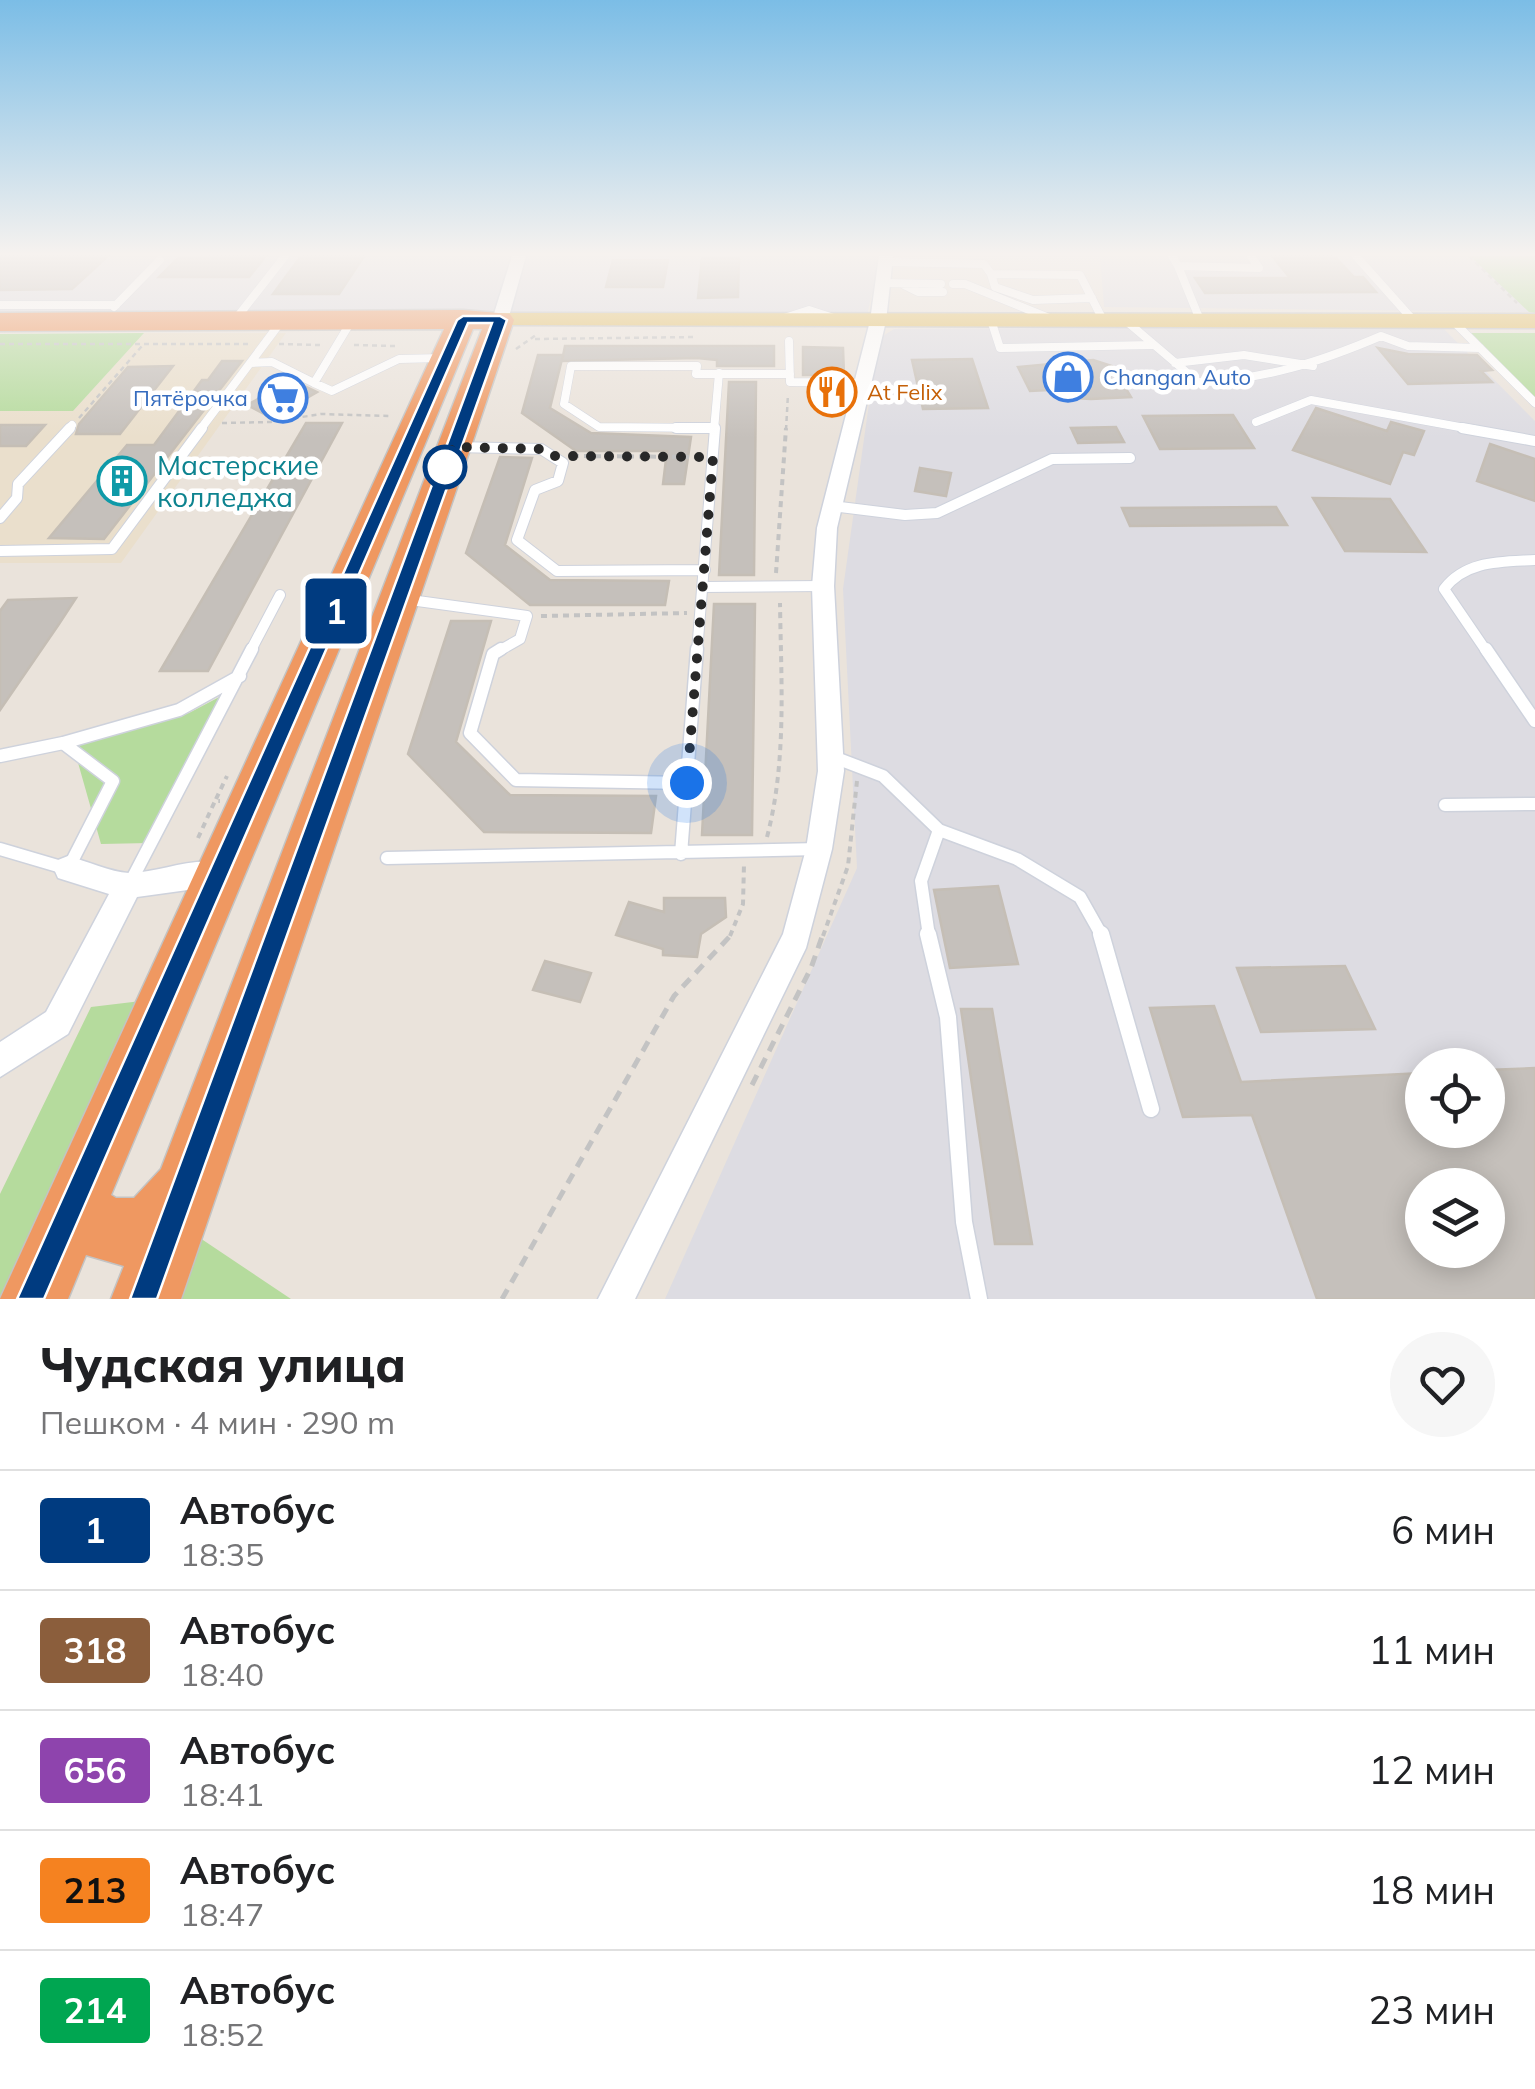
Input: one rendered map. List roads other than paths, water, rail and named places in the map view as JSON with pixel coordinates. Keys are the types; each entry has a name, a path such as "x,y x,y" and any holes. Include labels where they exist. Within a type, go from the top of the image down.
{"highway":[{"path":"0,322 65,317"},
{"path":"174,317 352,319 470,332"},
{"path":"146,1299 452,447 470,332"},
{"path":"33,1299 220,875 470,332"},
{"path":"74,1205 94,1226 120,1235 152,1229 191,1180"}],"main road":[{"path":"470,332 782,331 844,321 1079,317"},
{"path":"1155,317 1383,328 1413,320 1495,317"}],"street":[{"path":"470,332 480,317"},
{"path":"616,1299 796,938 819,849 831,756 823,586 832,506 878,317"},
{"path":"68,869 128,886 182,876 220,875"},
{"path":"0,1061 57,1023 128,886"}],"lane":[{"path":"235,320 238,317"},
{"path":"1045,317 1053,320"},
{"path":"1111,317 1198,382 1252,381 1314,366 1383,328 1408,346 1480,348"},
{"path":"1410,317 1413,320"},
{"path":"0,550 112,549 282,319"},
{"path":"314,383 352,319"},
{"path":"991,320 1000,348 1151,344"},
{"path":"1452,320 1535,403"},
{"path":"782,331 790,378"},
{"path":"251,363 272,362 332,391 398,359 470,332"},
{"path":"1175,363 1203,356 1270,354 1314,366"},
{"path":"715,428 599,427 564,404 571,366 697,366 696,374 863,383"},
{"path":"681,854 719,373"},
{"path":"1256,422 1311,400 1535,441"},
{"path":"0,518 17,498 18,484 72,425"},
{"path":"452,447 541,449 564,463 558,481 535,490 518,540 557,571 705,570"},
{"path":"832,506 905,515 937,513 1052,459 1130,458"},
{"path":"1535,560 1468,568 1456,574 1444,589 1535,721"},
{"path":"704,587 823,586"},
{"path":"128,886 280,595"},
{"path":"399,597 426,607 495,608 527,616 520,639 493,654 470,732 516,780 687,783"},
{"path":"0,756 63,743 179,710 241,675"},
{"path":"0,849 68,869 113,781 63,743"},
{"path":"831,756 883,776 939,830 1017,859 1080,897 1104,939 1151,1108"},
{"path":"1446,805 1535,804"},
{"path":"939,830 921,880 932,959 948,1017 964,1222 979,1299"},
{"path":"387,858 819,849"}],"place":[{"name":"Changan Auto","path":"1068,377"},
{"name":"At Felix","path":"832,392"},
{"name":"Пятёрочка","path":"283,398"},
{"name":"Мастерские колледжа","path":"122,481"}]}
